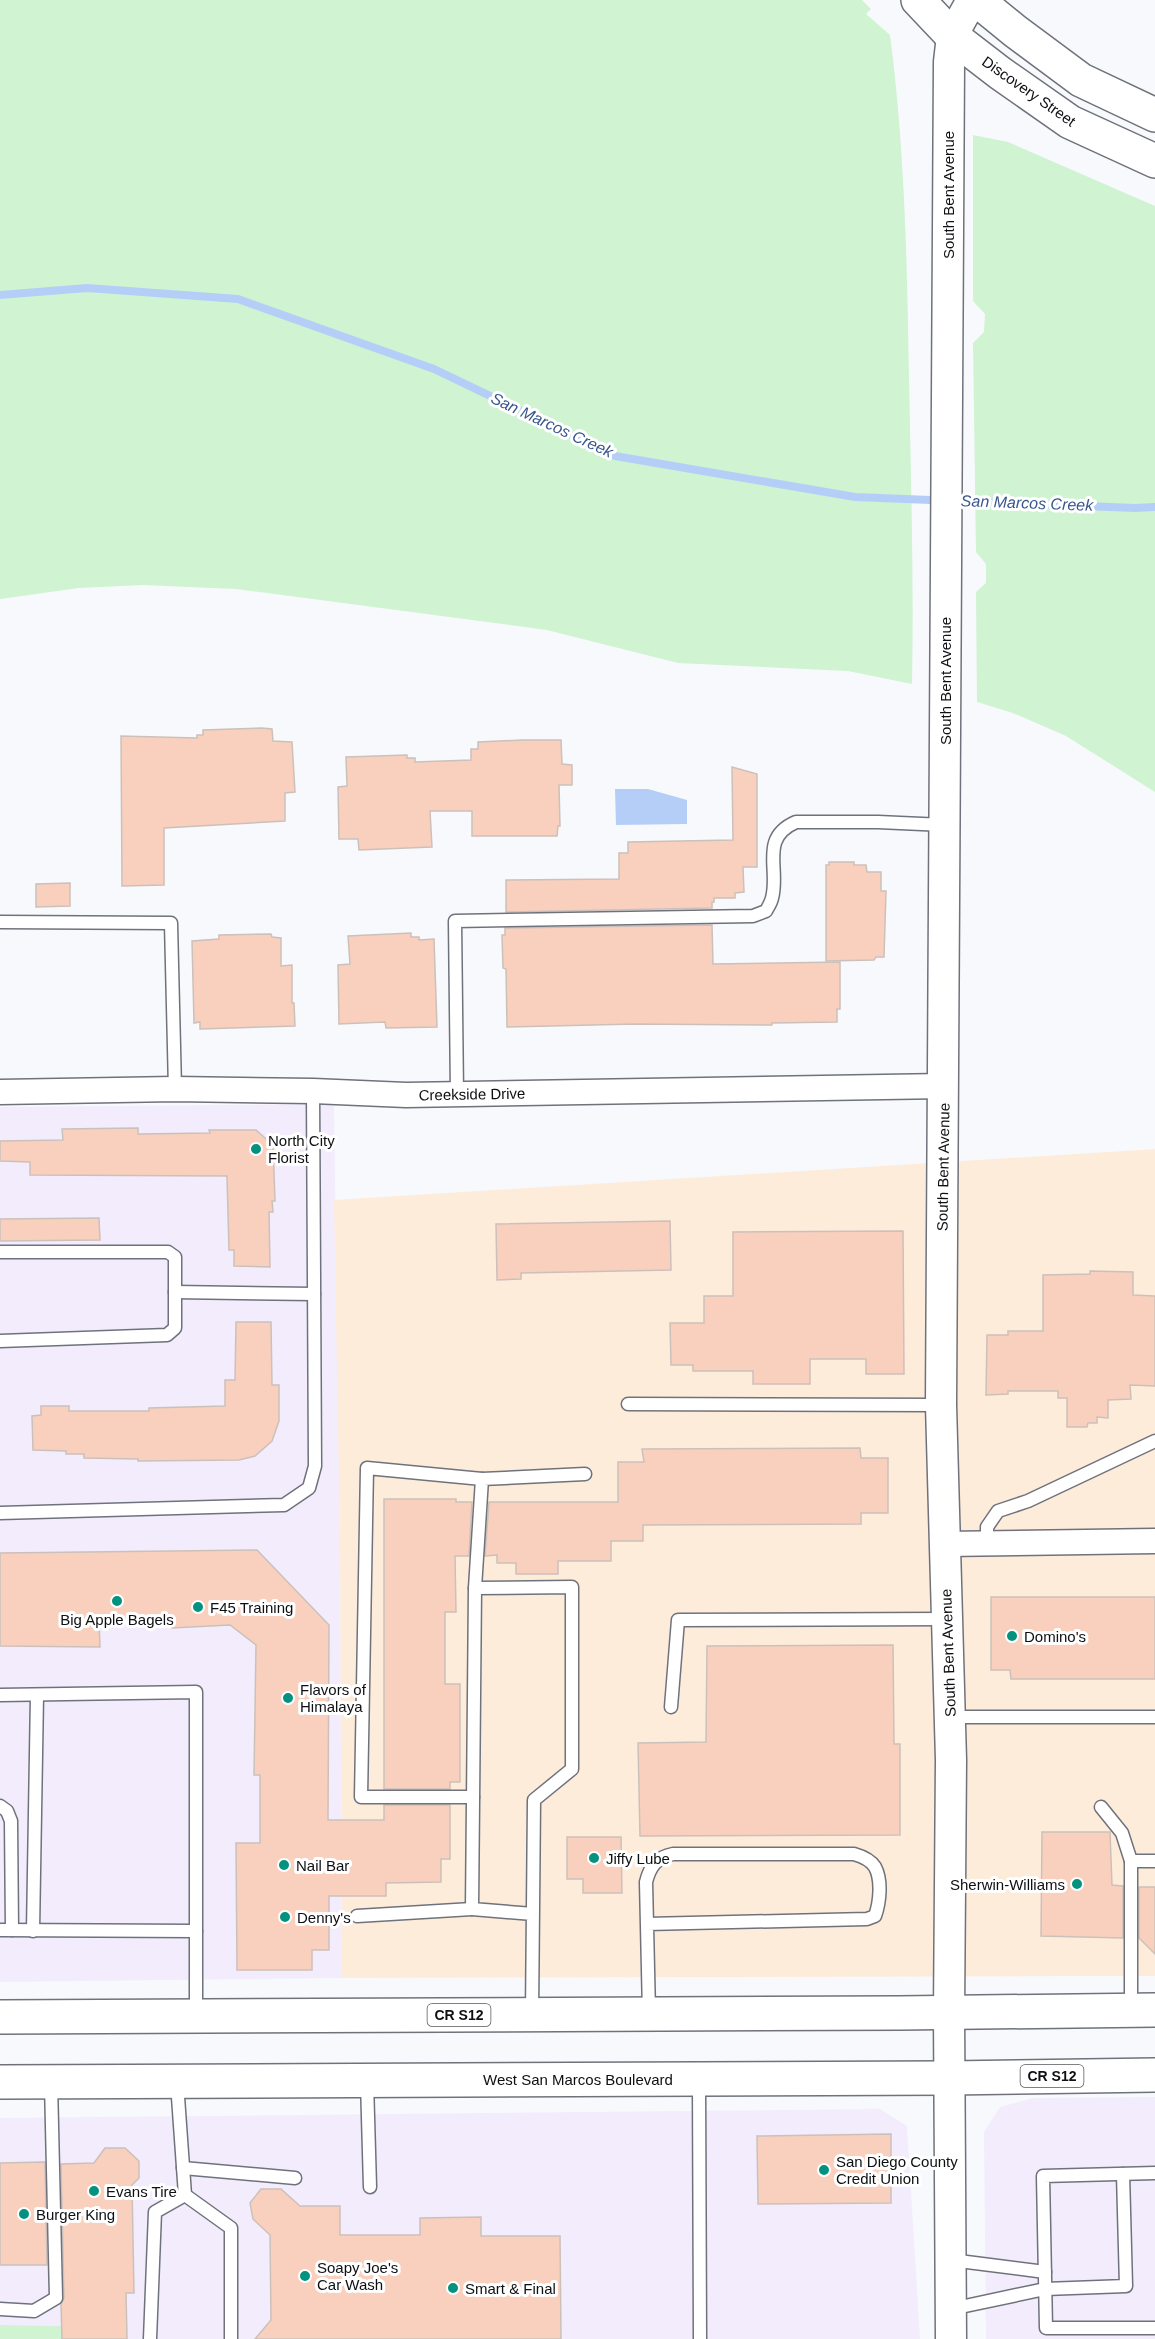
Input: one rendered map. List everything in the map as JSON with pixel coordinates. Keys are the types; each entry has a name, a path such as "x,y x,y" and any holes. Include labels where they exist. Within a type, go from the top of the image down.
{"main road":[{"name":"Discovery Street","path":"918,0 952,36 1070,122 1155,161"},
{"path":"977,0 1081,80 1155,116"},
{"name":"CR S12","path":"0,2018 1143,2010"},
{"name":"West San Marcos Boulevard","path":"0,2082 1155,2075"}],"street":[{"name":"South Bent Avenue","path":"951,2339 950,1717 941,1405 949,63 952,36 972,0"},
{"name":"Creekside Drive","path":"0,1092 175,1089 457,1095 944,1086"},
{"path":"945,1544 1155,1541"}],"lane":[{"path":"457,1095 455,921 753,916 766,911 772,899 773,853 777,837 784,827 795,822 944,825"},
{"path":"0,922 171,923 175,1089"},
{"path":"0,1513 284,1505 309,1488 315,1466 313,1091"},
{"path":"0,1252 168,1252 175,1257 175,1328 167,1335 0,1341"},
{"path":"175,1292 314,1293"},
{"path":"628,1404 941,1405"},
{"path":"987,1544 987,1527 998,1511 1028,1501 1155,1440"},
{"path":"473,1797 362,1797 367,1468 482,1479 585,1474"},
{"path":"472,1909 475,1588 482,1479"},
{"path":"475,1588 572,1587 572,1769 534,1800 532,2015"},
{"path":"671,1707 678,1620 947,1619"},
{"path":"0,1695 196,1692 195,2017"},
{"path":"33,1930 37,1695"},
{"path":"950,1717 1155,1717"},
{"path":"0,1806 7,1811 11,1821 6,1930 196,1931"},
{"path":"1101,1807 1122,1833 1131,1861 1143,2010"},
{"path":"647,1924 867,1919 875,1916 878,1906 879,1881 875,1867 867,1858 854,1854 674,1854 663,1856 649,1871 646,1882 649,2014"},
{"path":"1131,1861 1155,1861"},
{"path":"357,1916 472,1909 533,1914"},
{"path":"699,2079 700,2339"},
{"path":"367,2081 370,2187"},
{"path":"0,2309 34,2312 56,2298 51,2082"},
{"path":"176,2082 185,2195"},
{"path":"183,2168 295,2178"},
{"path":"1155,2173 1043,2176 1046,2328 1155,2328"},
{"path":"950,2310 1045,2289 1126,2286 1123,2174"},
{"path":"150,2339 155,2212 185,2195"},
{"path":"185,2195 231,2228 231,2339"},
{"path":"950,2260 1045,2272"}],"shaded area":[{"path":"334,1104 340,1545 342,1978 0,1982 0,1107"},
{"path":"1155,1149 1155,1976 342,1978 340,1545 334,1200"},
{"path":"1155,2097 1155,2339 986,2339 984,2132 1000,2107 1033,2098"},
{"path":"880,2109 907,2126 920,2339 62,2339 61,2326 0,2325 0,2118"}],"green space":[{"path":"0,0 862,0 871,9 866,14 890,35 899,121 907,293 913,608 912,684 848,671 678,663 547,630 236,589 143,585 79,588 0,599"},
{"path":"973,135 1008,142 1155,206 1155,792 1066,736 1013,713 977,702 976,592 986,583 986,564 976,552 973,343 984,332 985,314 973,301"},
{"path":"0,2325 62,2326 62,2339 0,2339"}],"water":[{"path":"615,789 648,789 687,800 687,824 616,825"}],"building":[{"path":"272,729 273,741 292,742 295,792 285,793 285,821 164,828 164,885 122,886 121,736 197,738 197,735 203,735 203,730"},
{"path":"561,740 562,764 572,765 572,785 559,785 560,826 558,826 557,836 472,836 472,811 430,811 432,847 359,850 358,839 339,839 338,787 347,786 346,757 407,755 407,758 415,758 415,762 471,760 471,749 478,749 478,742"},
{"path":"732,767 757,774 757,867 743,867 744,892 735,893 735,898 714,898 712,908 506,912 506,880 619,879 619,853 628,853 628,842 733,840"},
{"path":"829,862 854,862 854,865 866,865 867,872 881,872 881,891 886,891 884,957 876,957 874,960 826,961 826,865 829,865"},
{"path":"70,883 70,906 36,907 36,884"},
{"path":"712,925 713,964 840,962 840,1009 837,1009 837,1022 772,1023 772,1025 635,1024 507,1027 506,969 503,968 502,935 505,935 505,928"},
{"path":"411,933 411,937 419,937 419,940 434,939 437,1027 386,1028 385,1022 339,1024 338,965 350,964 348,936"},
{"path":"271,934 272,937 281,938 281,966 292,965 292,1003 294,1003 295,1026 200,1029 200,1022 194,1023 192,941 219,939 219,935"},
{"path":"138,1128 138,1134 256,1130 273,1145 275,1201 272,1201 273,1212 269,1212 270,1267 234,1266 234,1250 229,1250 227,1176 30,1175 30,1162 0,1161 0,1141 63,1140 62,1129"},
{"path":"99,1218 100,1240 0,1241 0,1219"},
{"path":"670,1221 671,1270 521,1273 521,1279 497,1280 496,1224"},
{"path":"903,1231 904,1374 866,1374 866,1359 810,1359 810,1384 753,1384 753,1371 693,1371 693,1365 671,1365 670,1323 704,1323 704,1296 733,1296 733,1232"},
{"path":"1090,1271 1133,1272 1133,1295 1155,1296 1155,1386 1130,1385 1131,1399 1108,1400 1108,1418 1097,1417 1097,1423 1088,1423 1087,1427 1067,1427 1067,1398 1058,1398 1058,1391 1008,1391 1008,1394 986,1395 987,1335 1008,1335 1008,1331 1043,1331 1043,1275 1090,1274"},
{"path":"236,1322 271,1322 272,1385 279,1385 279,1421 272,1441 255,1456 239,1460 138,1461 138,1459 84,1458 84,1454 66,1454 66,1451 33,1450 32,1416 41,1415 41,1406 69,1406 69,1411 149,1411 149,1408 225,1406 225,1380 235,1380"},
{"path":"860,1448 861,1458 888,1458 888,1513 861,1513 861,1524 643,1525 643,1541 611,1541 611,1561 558,1561 558,1574 516,1574 516,1563 497,1563 497,1555 485,1556 489,1502 618,1502 618,1462 644,1462 642,1449"},
{"path":"384,1499 456,1499 456,1502 472,1502 469,1556 455,1556 456,1612 445,1612 445,1684 460,1684 460,1782 450,1782 450,1789 384,1789"},
{"path":"257,1550 329,1625 328,1820 384,1820 384,1805 450,1805 450,1859 441,1859 441,1882 386,1883 386,1896 329,1896 329,1950 312,1950 312,1970 237,1970 236,1843 260,1843 260,1775 254,1775 256,1645 230,1625 172,1628 169,1617 99,1621 100,1647 0,1646 0,1553"},
{"path":"991,1597 1155,1597 1155,1679 1011,1679 1010,1670 991,1670"},
{"path":"893,1645 894,1744 900,1744 900,1835 640,1836 638,1743 706,1742 707,1646"},
{"name":"Sherwin-Williams","path":"1042,1832 1110,1832 1112,1885 1123,1886 1123,1938 1041,1936"},
{"name":"Jiffy Lube","path":"567,1837 621,1837 622,1893 583,1893 583,1879 567,1879"},
{"path":"1139,1887 1155,1887 1155,1954 1139,1938"},
{"name":"San Diego County Credit Union","path":"891,2134 891,2203 758,2204 757,2136"},
{"path":"105,2148 125,2148 139,2161 139,2178 132,2185 134,2293 126,2293 127,2339 62,2339 61,2304 64,2298 61,2164 94,2163"},
{"name":"Burger King","path":"45,2162 47,2265 0,2265 0,2163"},
{"name":"Smart & Final","path":"261,2189 281,2189 300,2206 340,2206 340,2235 420,2235 420,2218 481,2217 481,2236 560,2236 561,2339 255,2339 271,2320 270,2235 253,2219 250,2203"}],"waterway":[{"name":"San Marcos Creek","path":"0,295 87,288 238,299 434,369 615,456 855,497 1155,507"}],"place":[{"name":"North City Florist","path":"256,1149"},
{"name":"Big Apple Bagels","path":"117,1601"},
{"name":"F45 Training","path":"198,1607"},
{"name":"Domino's","path":"1012,1636"},
{"name":"Flavors of Himalaya","path":"288,1698"},
{"name":"Jiffy Lube","path":"594,1858"},
{"name":"Nail Bar","path":"284,1865"},
{"name":"Sherwin-Williams","path":"1077,1884"},
{"name":"Denny's","path":"285,1917"},
{"name":"San Diego County Credit Union","path":"824,2170"},
{"name":"Evans Tire","path":"94,2191"},
{"name":"Burger King","path":"24,2214"},
{"name":"Soapy Joe's Car Wash","path":"305,2276"},
{"name":"Smart & Final","path":"453,2288"}]}
